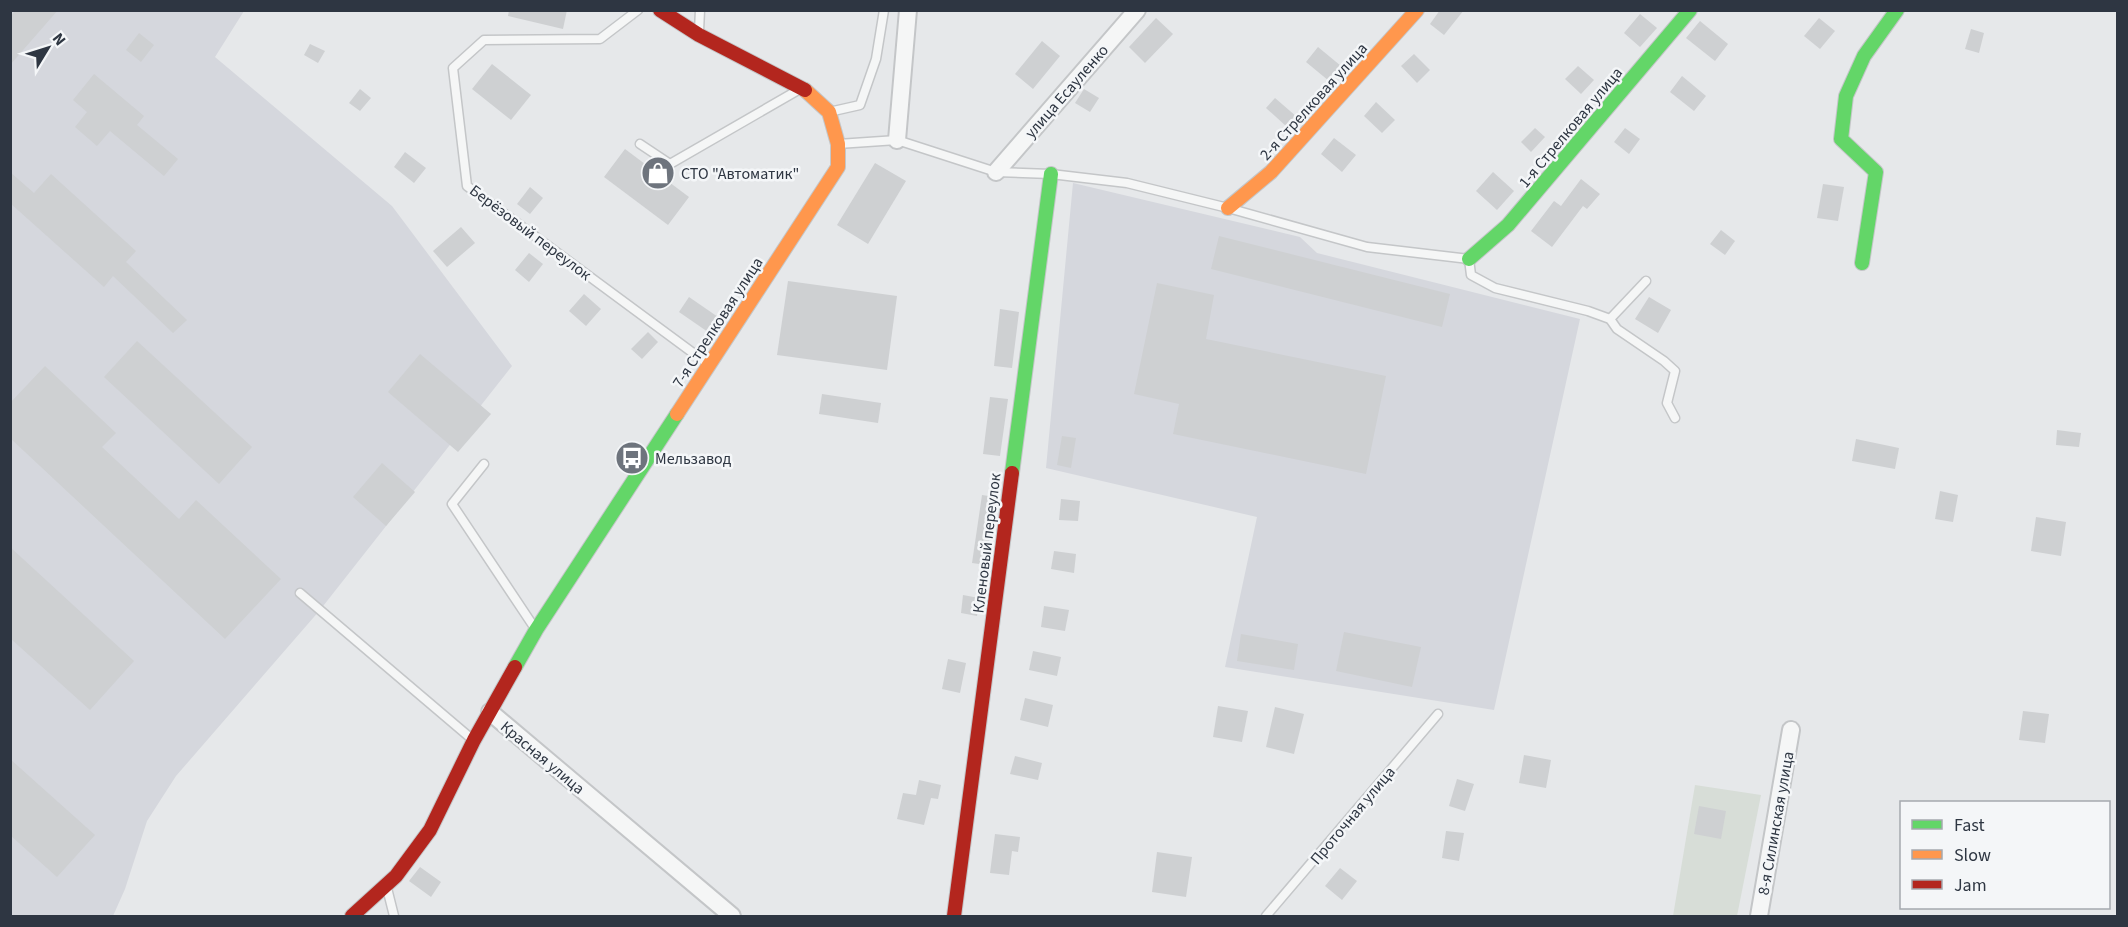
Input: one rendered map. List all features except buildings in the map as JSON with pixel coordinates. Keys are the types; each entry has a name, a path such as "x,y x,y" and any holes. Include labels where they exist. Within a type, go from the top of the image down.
{"street":[{"path":"660,10 699,35 802,87 829,112"},
{"path":"897,140 908,10"},
{"name":"улица Есауленко","path":"996,172 1137,10"},
{"name":"2-я Стрелковая улица","path":"1228,208 1271,172 1417,10"},
{"path":"1863,263 1876,172 1841,139 1846,96 1864,56 1897,10"},
{"name":"1-я Стрелковая улица","path":"1469,259 1508,225 1685,12"},
{"name":"7-я Стрелковая улица","path":"490,712 536,630 838,167 838,144 829,112"},
{"name":"Кленовый переулок","path":"954,916 1051,174"},
{"name":"Красная улица","path":"352,916 396,876 430,830 490,712 732,916"},
{"name":"8-я Силинская улица","path":"1759,916 1791,730"}],"lane":[{"name":"Берёзовый переулок","path":"638,10 600,39 484,40 453,68 467,186 709,365"},
{"path":"699,35 700,10"},
{"path":"829,112 860,105 876,59 884,10"},
{"path":"640,144 670,164 802,87"},
{"path":"838,144 897,140 996,172 1051,174 1127,183 1228,208 1367,248 1469,259 1471,275 1495,288 1588,311 1610,319 1617,329 1675,371 1667,403 1676,418"},
{"path":"1610,319 1646,282"},
{"path":"484,464 452,504 536,630"},
{"path":"300,592 474,740"},
{"name":"Проточная улица","path":"1266,916 1438,714"},
{"path":"386,885 394,916"}],"shaded area":[{"path":"10,11 244,11 215,57 392,206 512,366 320,610 176,776 147,821 125,889 113,916 11,916"},
{"path":"1073,183 1300,237 1317,253 1580,319 1494,710 1225,667 1257,517 1046,468"},
{"path":"1695,785 1761,795 1737,916 1673,916"}],"traffic: fast":[{"path":"1469,259 1508,225 1690,10"},
{"path":"1862,263 1876,172 1841,139 1846,96 1864,56 1897,10"},
{"path":"1012,473 1051,174"},
{"path":"515,667 536,630 677,414"}],"traffic: slow":[{"path":"1228,208 1271,172 1417,10"},
{"path":"677,414 838,167 838,144 829,112 805,90"}],"traffic: jam":[{"path":"660,10 699,35 805,90"},
{"path":"954,916 1012,473"},
{"path":"352,916 396,876 430,830 474,740 515,667"}],"place":[{"name":"СТО \"Автоматик\"","path":"658,173"},
{"name":"Мельзавод","path":"632,458"}]}
